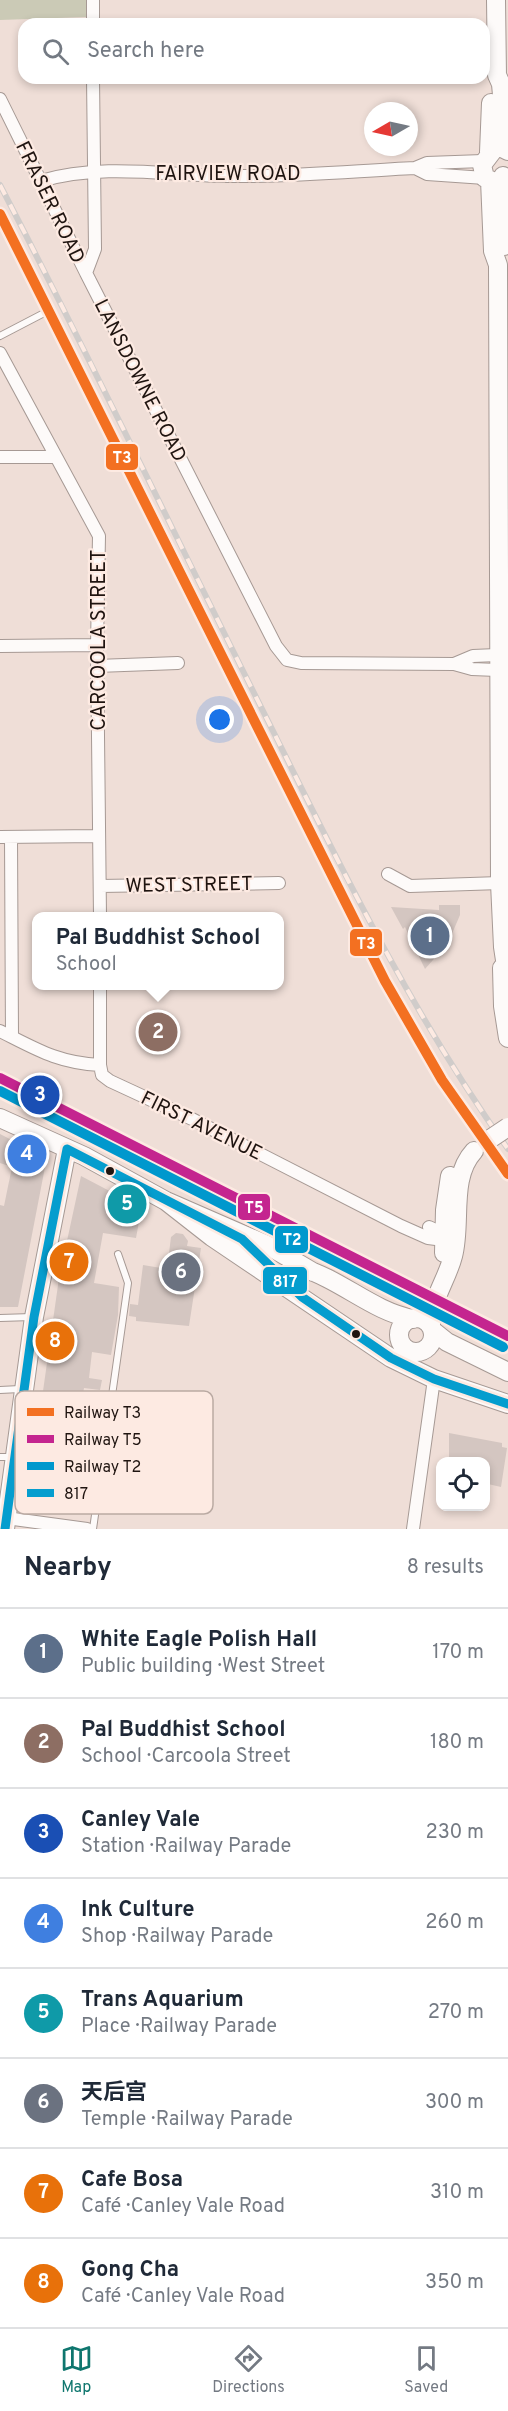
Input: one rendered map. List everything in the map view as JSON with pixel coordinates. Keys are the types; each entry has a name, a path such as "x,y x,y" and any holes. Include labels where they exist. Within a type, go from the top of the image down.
{"main road":[{"path":"496,0 497,75 491,88 504,246 498,265 503,384 497,663 503,702 501,988 508,1038"},
{"path":"502,937 508,980"},
{"path":"0,1118 67,1149 242,1239 302,1297"},
{"path":"438,1294 444,1240 449,1235 451,1212 463,1170 474,1151 503,1129"},
{"path":"24,1389 34,1317 67,1149"},
{"path":"174,1204 212,1237 391,1358 434,1379 508,1404"},
{"path":"174,1204 267,1245 388,1313 423,1324 443,1339 508,1372"},
{"path":"423,1324 450,1267 454,1251 451,1212"},
{"path":"212,1237 313,1272"},
{"path":"373,1304 407,1350 419,1352 447,1349 480,1358"},
{"path":"402,1344 401,1328 423,1324"},
{"path":"419,1352 432,1342 423,1324"},
{"path":"6,1523 7,1457 15,1425"}],"street":[{"path":"93,0 93,18"},
{"path":"86,273 94,249 93,84"},
{"name":"FRASER ROAD","path":"0,99 86,273"},
{"name":"FAIRVIEW ROAD","path":"41,181 63,174 94,172 231,176 415,168 427,174 497,165"},
{"name":"LANSDOWNE ROAD","path":"86,273 276,646 287,660 301,663 454,664 472,669 497,663"},
{"name":"CARCOOLA STREET","path":"0,353 99,536 97,666 100,912"},
{"path":"0,457 56,456"},
{"path":"0,646 97,645"},
{"path":"97,666 178,663"},
{"path":"12,1037 5,837 99,836"},
{"path":"388,874 410,886 500,883"},
{"name":"WEST STREET","path":"100,886 279,883"},
{"path":"0,1031 60,1060 99,1065 100,990"},
{"name":"FIRST AVENUE","path":"99,1065 102,1075 110,1081 192,1119 428,1238 444,1240"},
{"path":"429,1227 439,1223 451,1212"},
{"path":"429,1227 440,1232 450,1267"},
{"name":"FIRST AVENUE","path":"408,1228 421,1230 429,1227"},
{"path":"413,1529 434,1379"},
{"path":"6,1523 87,1529"}],"lane":[{"path":"0,336 48,311"},
{"path":"113,1391 128,1283 118,1254"},
{"path":"0,1318 34,1317"},
{"path":"0,1390 24,1389"},
{"path":"93,1529 95,1514"}],"green space":[{"path":"0,0 86,0 86,17 0,20"}],"building":[{"path":"439,905 460,905 460,915 448,943 425,969 405,927 403,929 391,907 439,910"},
{"path":"0,1134 43,1156 46,1162 18,1307 0,1307 0,1205 4,1206 12,1167 0,1163"},
{"path":"81,1176 140,1207 136,1238 103,1233 94,1283 119,1287 118,1315 111,1355 92,1352 89,1378 102,1380 100,1390 84,1388 83,1391 43,1391 59,1278"},
{"path":"176,1233 183,1234 188,1241 187,1246 201,1248 189,1326 136,1321 136,1317 129,1316 130,1304 138,1305 143,1265 167,1269 171,1237"},
{"path":"449,1433 502,1443 502,1447 507,1448 501,1487 490,1484 490,1457 449,1457"}],"railway":[{"path":"0,185 357,897 413,1000 508,1149"}],"rail line":[{"name":"T3","path":"0,214 385,981 442,1080 508,1174"},
{"name":"T5","path":"0,1078 508,1336"},
{"name":"T2","path":"0,1091 503,1347"}],"transit line":[{"name":"817","path":"67,1149 242,1239 302,1297 391,1358 434,1379 508,1404"},
{"name":"817","path":"24,1391 34,1317 67,1149"},
{"name":"817","path":"5,1529 15,1456"}],"place":[{"name":"White Eagle Polish Hall","path":"430,936"},
{"name":"Pal Buddhist School","path":"158,1032"},
{"name":"Canley Vale","path":"40,1095"},
{"name":"Ink Culture","path":"27,1154"},
{"name":"Trans Aquarium","path":"127,1204"},
{"name":"Cafe Bosa","path":"69,1262"},
{"name":"天后宫","path":"181,1272"},
{"name":"Gong Cha","path":"55,1341"}]}
